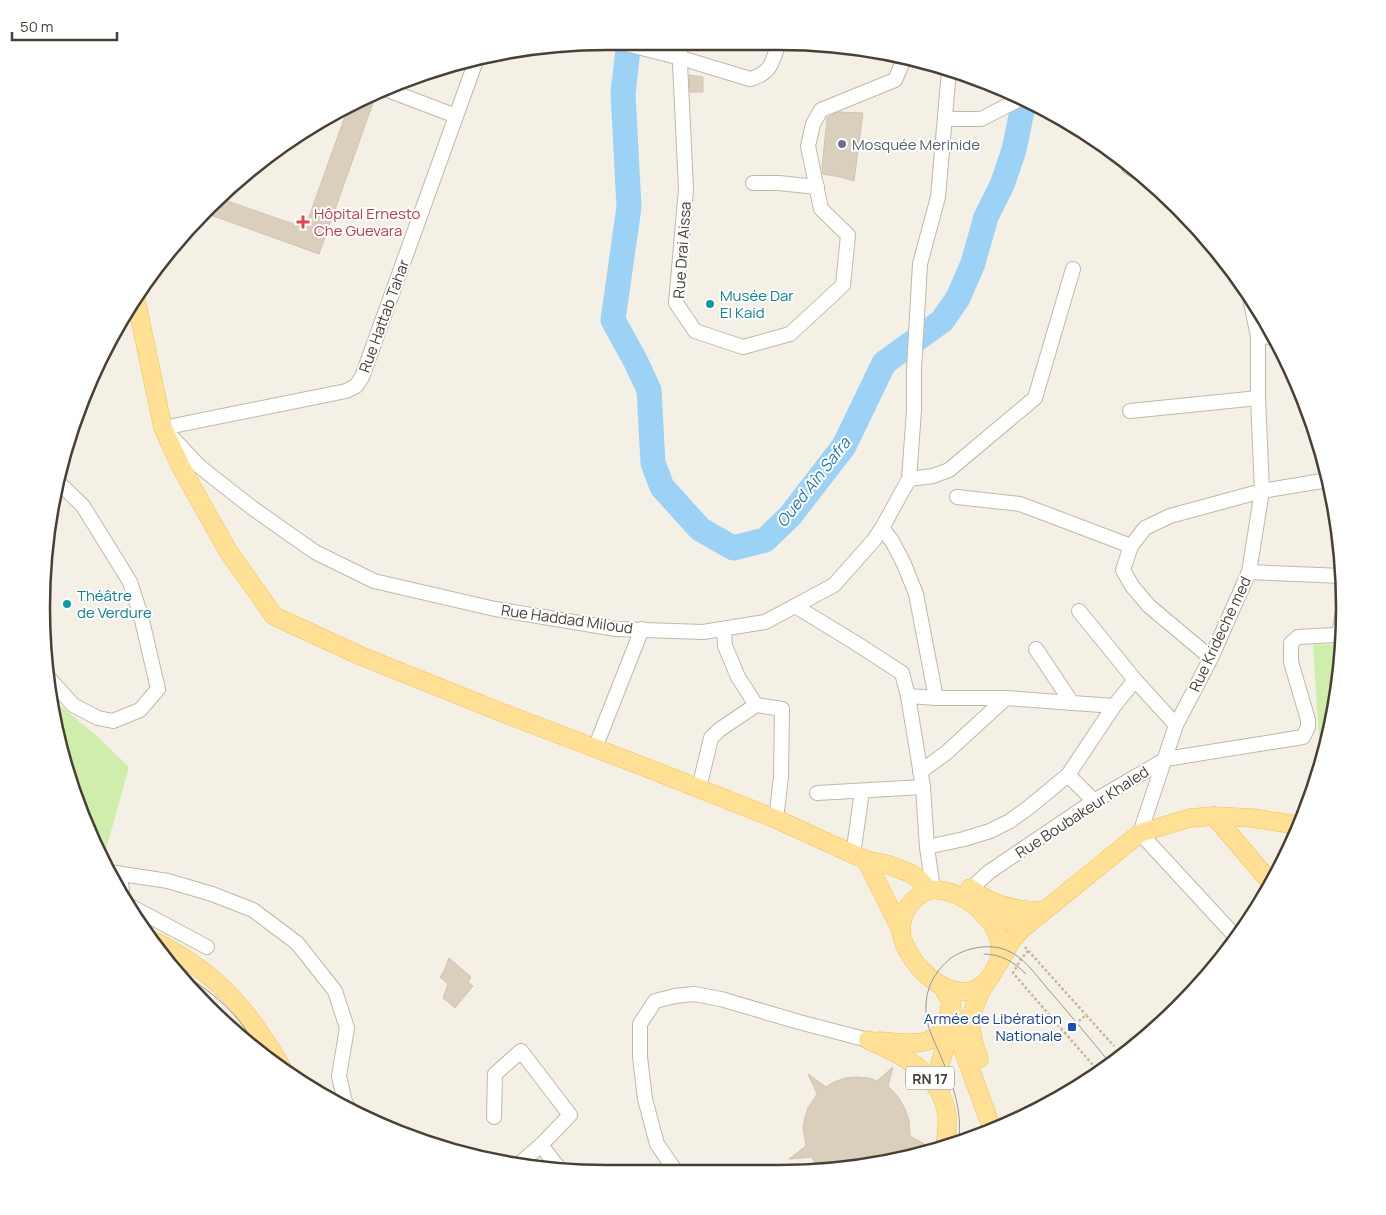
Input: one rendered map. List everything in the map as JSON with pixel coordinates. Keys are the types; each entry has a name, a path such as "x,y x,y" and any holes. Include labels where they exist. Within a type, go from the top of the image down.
{"main road":[{"path":"138,308 163,428 182,469 228,551 274,616 361,656 503,714 699,788 776,819 860,857 910,873 931,890"},
{"path":"1214,816 1266,877"},
{"path":"1001,1119 973,1041 971,1018 975,1001 984,984 991,976 1016,934 1140,833 1190,818 1214,816 1252,818 1292,825"},
{"path":"860,857 901,930 904,942 924,973 942,986 952,990 968,992 984,984"},
{"path":"901,930 902,921 909,905 920,894 931,890 966,893 994,903 1024,910 1044,911"},
{"path":"966,893 975,906 994,926 1001,948 999,963"},
{"path":"983,914 1012,922 1023,920 1044,911"},
{"path":"165,948 197,966 232,996 246,1012 273,1053"},
{"path":"942,986 952,1010 964,1052 990,1124"},
{"path":"868,1040 925,1043 938,1034 947,1023 952,1010"},
{"path":"940,1092 939,1068 952,1030 952,1010"},
{"name":"RN 17","path":"868,1040 890,1050 920,1068 931,1078 945,1104 947,1118 946,1139"}],"street":[{"path":"646,50 681,58 750,79 760,76 769,69 776,50"},
{"path":"680,50 681,58"},
{"name":"Rue Drai Aissa","path":"681,58 686,189 676,303 695,331 743,347 790,334 843,285 848,235 821,209 808,146 813,124 821,110 895,80 902,64"},
{"name":"Rue Hattab Tahar","path":"163,428 346,391 356,386 362,377 474,67"},
{"path":"949,77 946,119 981,119 1014,102"},
{"path":"393,92 456,116"},
{"name":"Rue Haddad Miloud","path":"163,428 199,466 251,507 315,552 374,582 494,609 616,628 703,632 765,622 834,585 874,540 909,479 920,264 938,197 946,119"},
{"path":"753,183 779,183 817,187"},
{"path":"909,479 933,476 949,470 1035,398 1073,269"},
{"name":"Rue Krideche med","path":"1140,833 1176,726 1211,658 1249,572 1262,491 1258,398 1258,336 1254,318"},
{"path":"1258,336 1265,336"},
{"path":"1130,411 1258,398"},
{"path":"1211,658 1149,606 1132,586 1123,570 1132,546 1144,528 1170,516 1262,491 1321,481"},
{"path":"56,686 73,705 98,718 113,721 140,710 158,689 141,616 130,582 83,506 64,487"},
{"path":"956,496 1020,504 1132,546"},
{"path":"882,528 892,541 904,564 916,594 936,698"},
{"path":"1249,572 1335,576"},
{"path":"795,606 902,673 908,696 923,788 926,847 931,890"},
{"path":"1079,611 1176,726"},
{"path":"724,628 725,646 738,677 756,705"},
{"path":"595,748 642,629"},
{"name":"Rue Boubakeur Khaled","path":"966,893 989,872 1094,801 1166,759 1303,737 1308,727 1308,720 1291,662 1291,644 1298,637 1335,635"},
{"path":"1036,649 1072,703"},
{"path":"926,847 990,831 1010,821 1028,808 1068,775 1114,706 1136,680"},
{"path":"908,696 1006,698 1114,706"},
{"path":"920,772 946,753 1006,698"},
{"path":"699,788 711,738 719,730 756,705 782,709 781,777 776,819"},
{"path":"1068,775 1094,801"},
{"path":"817,793 923,788"},
{"path":"860,857 862,791"},
{"path":"1140,833 1231,932"},
{"path":"118,873 168,881 212,894 253,910 297,943 335,991 347,1028 339,1076 344,1099"},
{"path":"141,912 207,947"},
{"path":"672,1165 657,1144 645,1099 640,1057 640,1024 655,1001 694,994 721,999 868,1040"},
{"path":"494,1118 495,1074 520,1051 570,1115 525,1158"},
{"path":"541,1145 553,1162"}],"path":[{"path":"1016,934 1028,951 1116,1051"},
{"path":"1028,951 1013,973 1094,1067"},
{"path":"1065,1033 1086,1015"}],"green space":[{"path":"1335,644 1331,680 1320,740 1318,725 1313,645"},
{"path":"59,705 97,736 129,767 106,851 92,821 80,787 69,752"}],"building":[{"path":"689,75 703,77 703,92 690,92"},
{"path":"374,101 319,254 211,215 226,201 305,228 345,116"},
{"name":"Mosquée Merinide","path":"838,112 863,113 854,181 823,174 827,118"},
{"path":"449,958 471,977 468,982 473,986 455,1008 443,998 448,984 440,977"},
{"path":"893,1067 888,1086 899,1098 905,1109 909,1120 910,1136 926,1145 887,1154 816,1164 811,1157 789,1159 806,1146 803,1127 805,1117 808,1108 817,1094 808,1074 826,1087 845,1078 869,1078 877,1081"}],"waterway":[{"name":"Oued Aîn Safra","path":"628,50 623,93 629,207 613,320 649,390 653,463 662,487 700,529 733,548 765,540 790,516 844,446 884,363 942,321 958,298 973,263 986,217 1002,185 1014,150 1022,106"}],"tram line":[{"path":"960,1134 956,1099 926,1017 927,995 935,975 945,963 957,954 970,949 992,947 1006,950 1024,961 1106,1058"},
{"path":"984,954 996,955 1007,960 1026,974"},
{"path":"194,981 218,999 244,1026 248,1034"}],"place":[{"name":"Mosquée Merinide","path":"842,144"},
{"name":"Hôpital Ernesto Che Guevara","path":"303,222"},
{"name":"Musée Dar El Kaid","path":"710,304"},
{"name":"Théâtre de Verdure","path":"67,604"},
{"name":"Armée de Libération Nationale","path":"1072,1027"}]}
